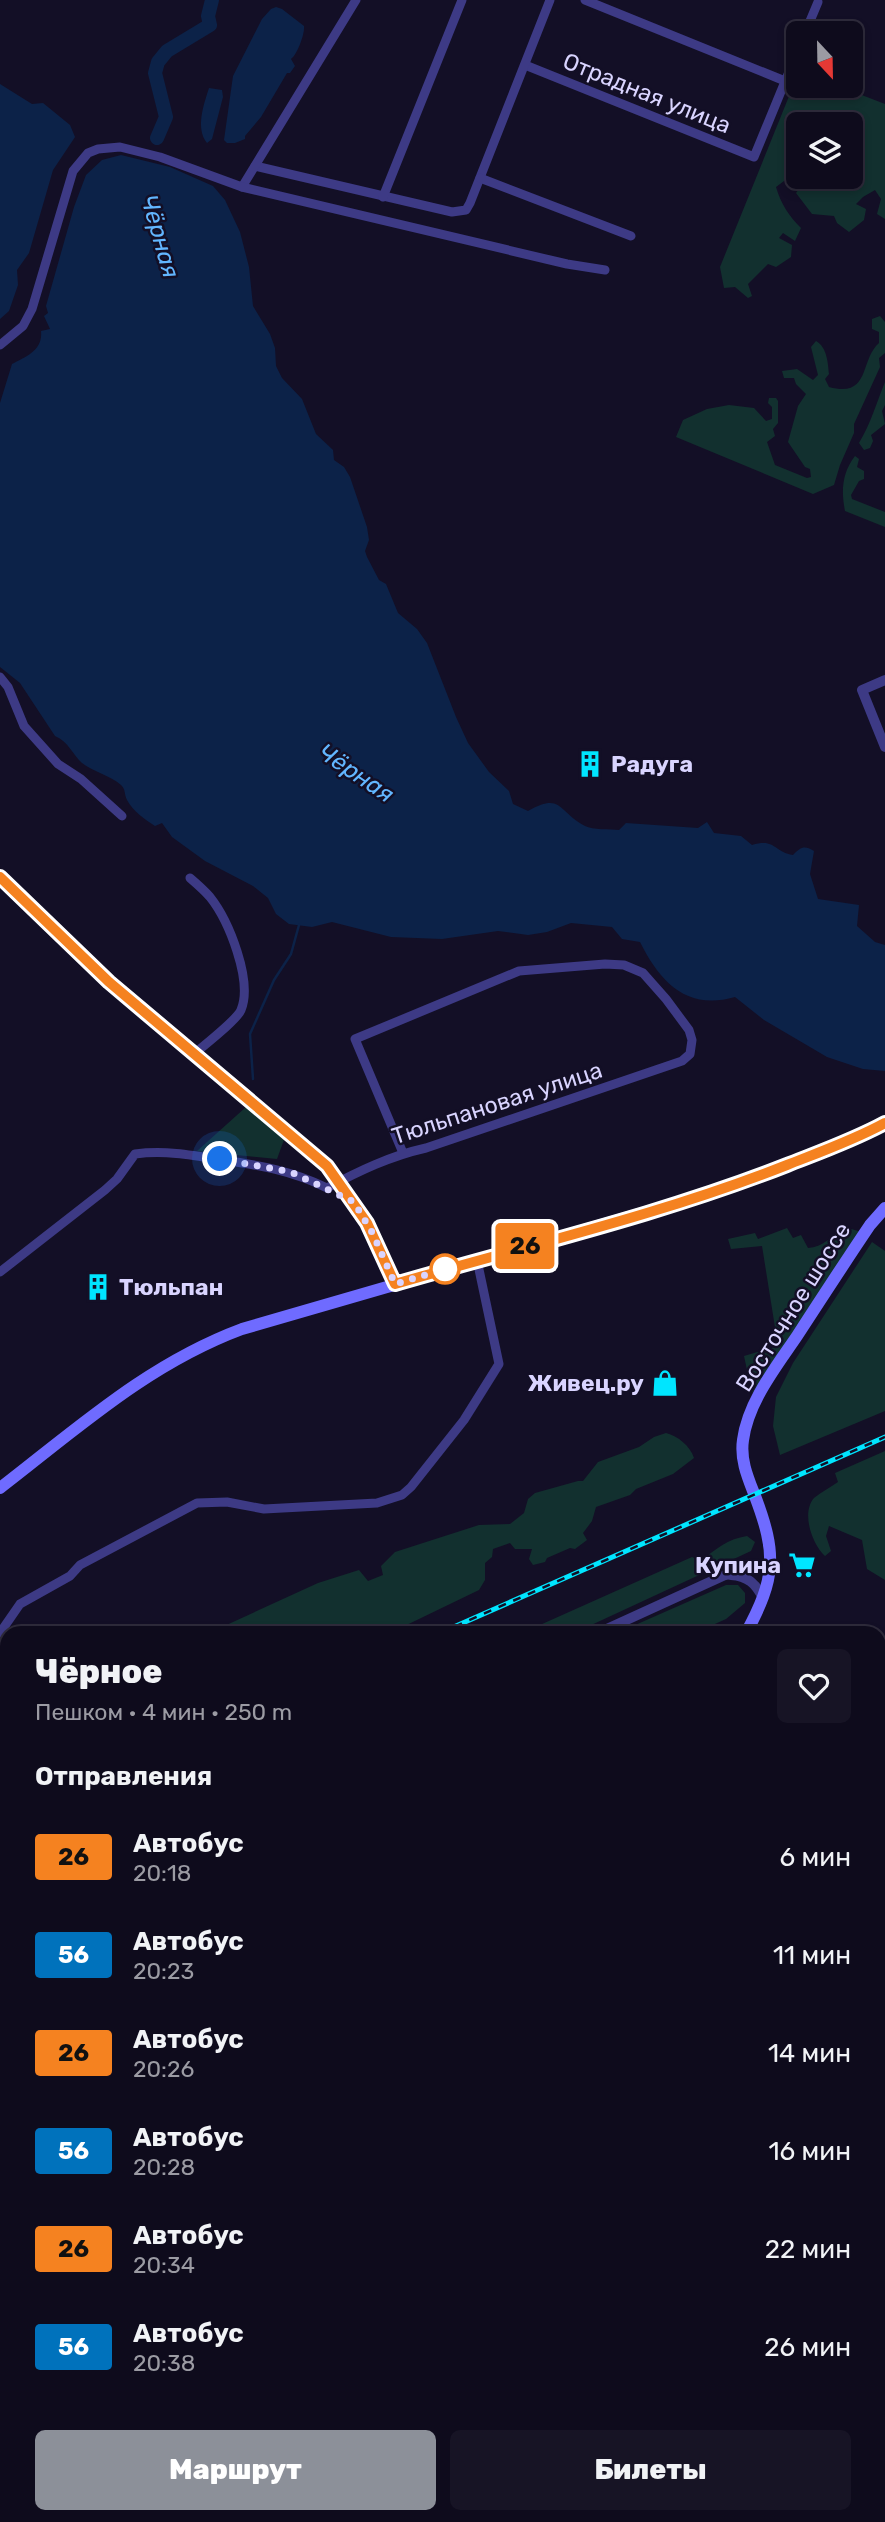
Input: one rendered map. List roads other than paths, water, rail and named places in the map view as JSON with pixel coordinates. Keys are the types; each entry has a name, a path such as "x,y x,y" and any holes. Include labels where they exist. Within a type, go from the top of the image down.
{"main road":[{"path":"0,1488 132,1386 192,1349 242,1329 699,1196 771,1171 885,1124"},
{"path":"869,1132 885,1131"},
{"path":"875,1218 885,1201"},
{"name":"Восточное шоссе","path":"749,1626 763,1598 771,1565 768,1532 742,1457 744,1431 763,1388 875,1218 885,1208"}],"street":[{"path":"242,187 356,0"},
{"path":"383,197 462,0"},
{"path":"255,166 383,197 461,212 470,204 550,0"},
{"path":"585,0 785,81"},
{"path":"810,21 817,1"},
{"name":"Отрадная улица","path":"525,65 754,157 785,81"},
{"path":"0,345 23,326 28,318 73,171 88,153 120,146 160,157 242,187 567,264 605,270"},
{"path":"480,178 631,236"},
{"path":"0,677 8,687 24,726 58,764 81,779 122,816"},
{"path":"885,680 862,690 885,747"},
{"path":"0,877 109,982 316,1156 354,1202 373,1234 395,1284"},
{"path":"190,878 210,897 232,936 241,968 244,995 240,1013 193,1055"},
{"name":"Тюльпановая улица","path":"327,1188 403,1153 426,1148 682,1061 692,1050 689,1030 643,974 624,965 605,964 519,971 355,1040 403,1153"},
{"path":"0,1272 117,1179 135,1154 172,1152 291,1172 354,1202"},
{"path":"5,1626 20,1604 70,1576 80,1565 197,1503 227,1502 264,1509 377,1503 402,1495 464,1420 499,1364 477,1260"},
{"path":"613,1626 725,1575 771,1565"},
{"path":"725,1575 743,1577 753,1582 763,1598"}],"water":[{"path":"276,7 304,26 300,44 291,59 295,66 287,73 245,139 227,143 224,140 233,76 262,19"},
{"path":"0,84 32,104 43,103 70,125 75,137 53,170 29,253 17,270 18,285 9,311 0,319"},
{"path":"209,88 222,90 223,97 212,139 207,143 203,137 201,123"},
{"path":"121,155 170,167 213,186 225,200 240,232 249,267 253,306 270,334 275,348 276,366 282,378 302,399 316,434 333,450 334,460 344,467 350,477 367,527 367,557 379,580 386,584 398,613 417,629 427,643 468,743 489,772 509,791 513,804 528,811 554,803 585,826 597,829 619,830 626,823 698,828 707,822 714,833 741,836 752,845 766,843 793,855 803,848 814,851 810,874 818,899 859,905 857,926 875,942 885,945 885,1071 863,1069 827,1057 764,1020 735,997 703,1000 677,990 666,981 640,942 622,939 612,927 571,923 547,932 528,935 498,931 442,939 391,937 332,922 312,927 289,924 276,914 268,898 253,886 205,861 172,837 162,823 155,826 143,818 129,804 121,785 82,763 67,745 55,736 20,683 0,667 0,403 12,364 33,352 41,338 41,331 50,329 44,316 48,313 46,306 74,207 86,175 102,160"}],"waterway":[{"name":"Чёрная","path":"157,138 166,117 155,73 158,62 167,51 210,25 208,16 212,0"},
{"path":"253,1079 250,1034 274,980 291,954 299,925"}],"railway":[{"path":"456,1626 885,1437"}],"place":[{"name":"Радуга","path":"590,764"},
{"name":"Тюльпан","path":"98,1287"},
{"name":"Живец.ру","path":"665,1383"},
{"name":"Купина","path":"802,1565"}]}
